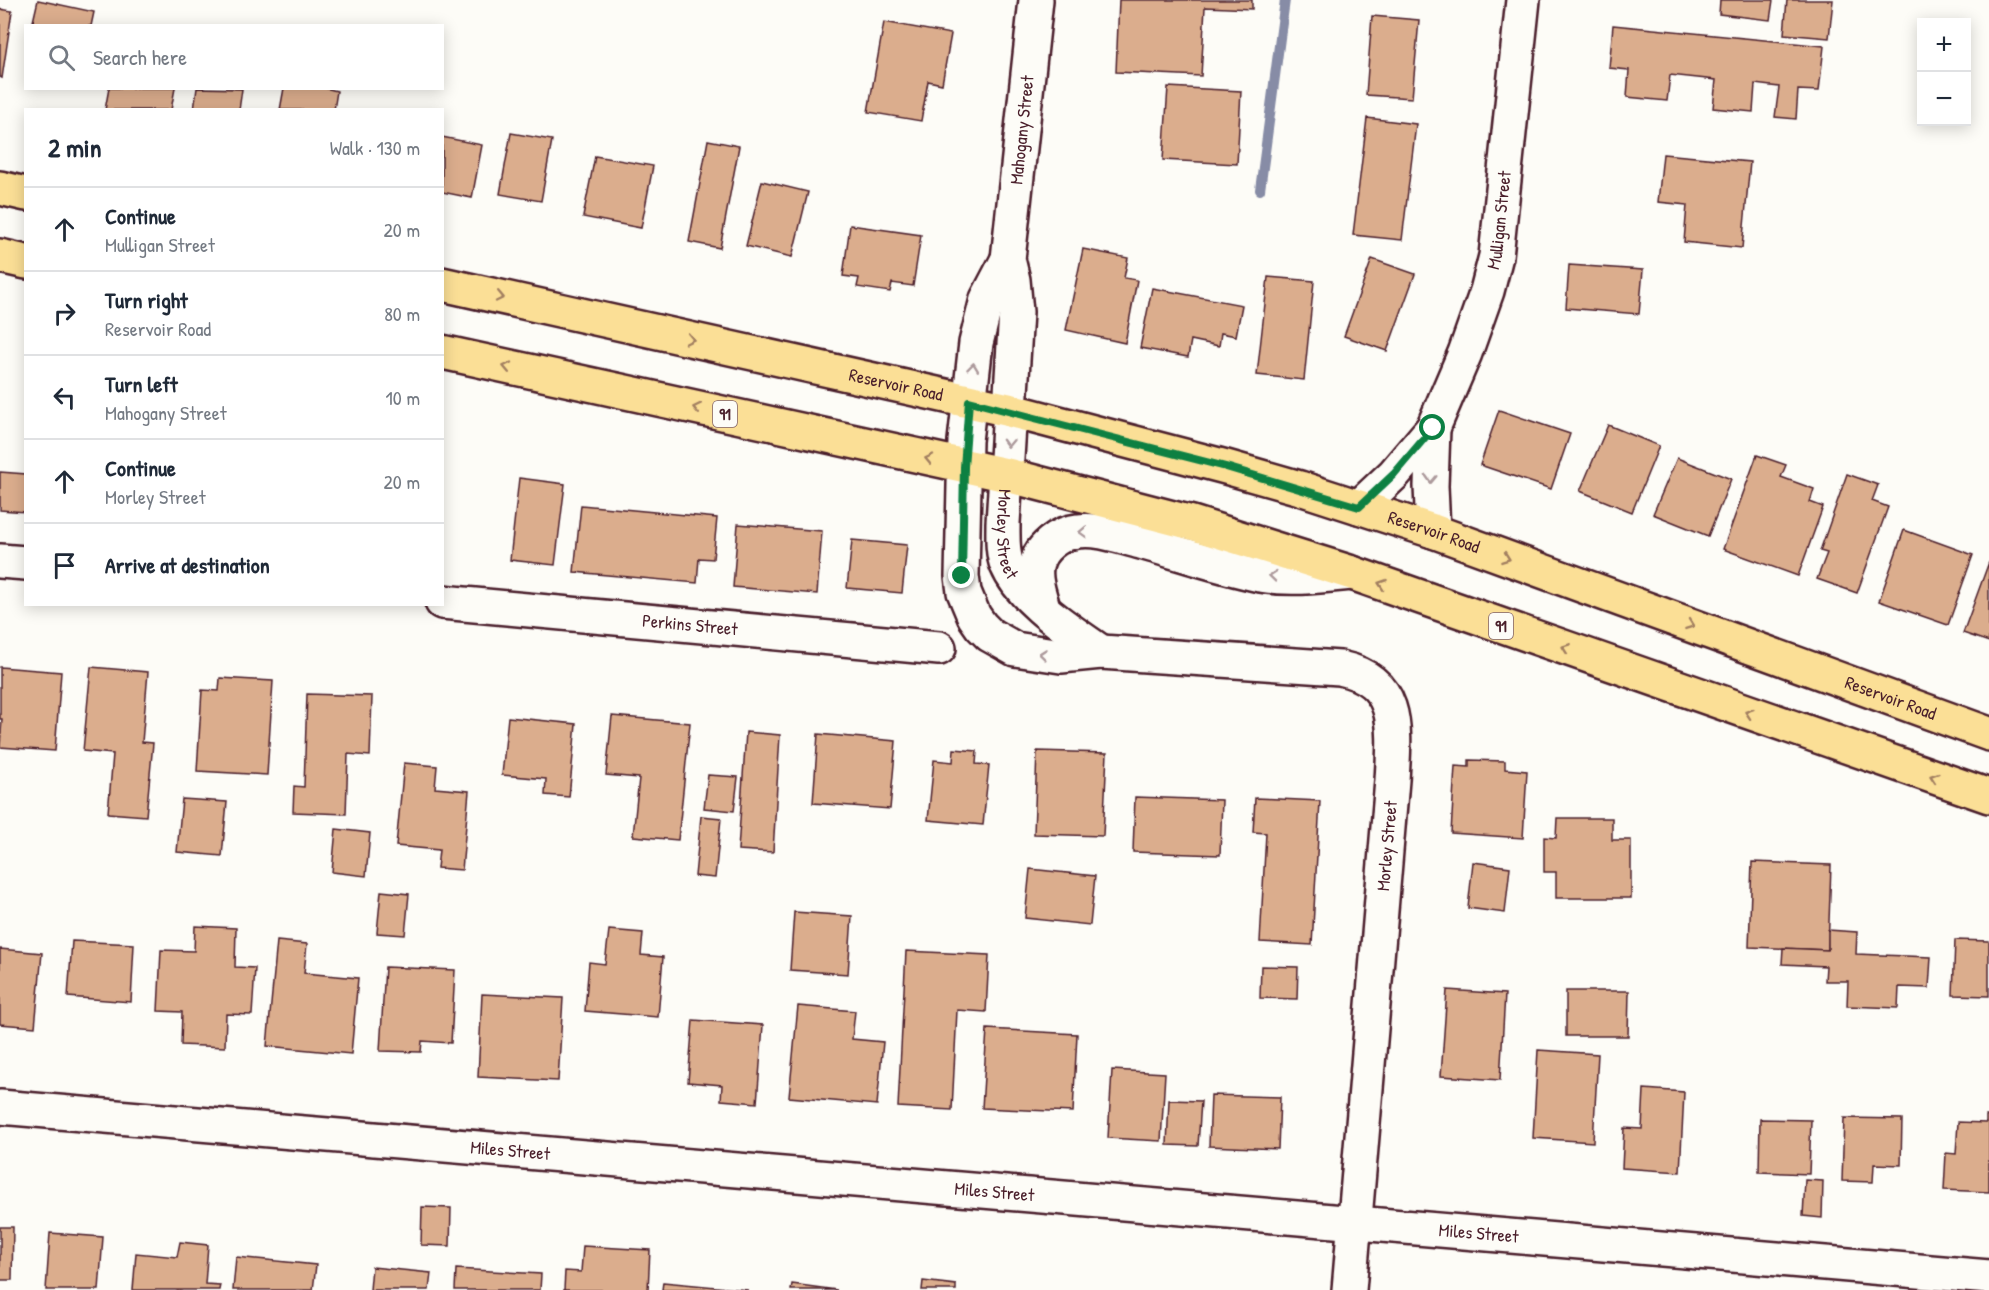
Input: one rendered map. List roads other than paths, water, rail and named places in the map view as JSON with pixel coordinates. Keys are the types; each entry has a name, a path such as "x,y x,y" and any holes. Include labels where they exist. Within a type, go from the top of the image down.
{"main road":[{"path":"0,189 24,194"},
{"path":"0,256 24,261"},
{"name":"Reservoir Road","path":"444,285 1010,410 1226,467 1432,531 1989,734"},
{"name":"91","path":"444,352 1007,476 1140,508 1352,573 1989,796"}],"street":[{"name":"Mahogany Street","path":"1010,410 1016,297 1008,260 1036,0"},
{"name":"Mulligan Street","path":"1359,507 1394,474 1433,428 1487,291 1496,256 1523,0"},
{"name":"Mahogany Street","path":"964,467 976,343 987,299 1008,260"},
{"name":"Morley Street","path":"1010,410 1003,536 1007,563 1020,586 1043,608 1101,652"},
{"name":"Mulligan Street","path":"1432,531 1433,428"},
{"name":"Morley Street","path":"964,467 962,576 964,591 974,616 981,626 1004,645 1029,652 1061,656 1101,652 1340,668 1354,671 1374,682 1383,693 1394,730 1392,780 1349,1290"},
{"name":"Morley Street","path":"1043,608 1036,577 1038,557 1050,543 1068,533 1078,531 1127,538 1261,575 1287,578 1352,573"},
{"path":"0,561 24,563"},
{"name":"Perkins Street","path":"444,602 939,648"},
{"name":"Miles Street","path":"0,1107 1989,1277"}],"waterway":[{"path":"1260,190 1285,0"}]}
